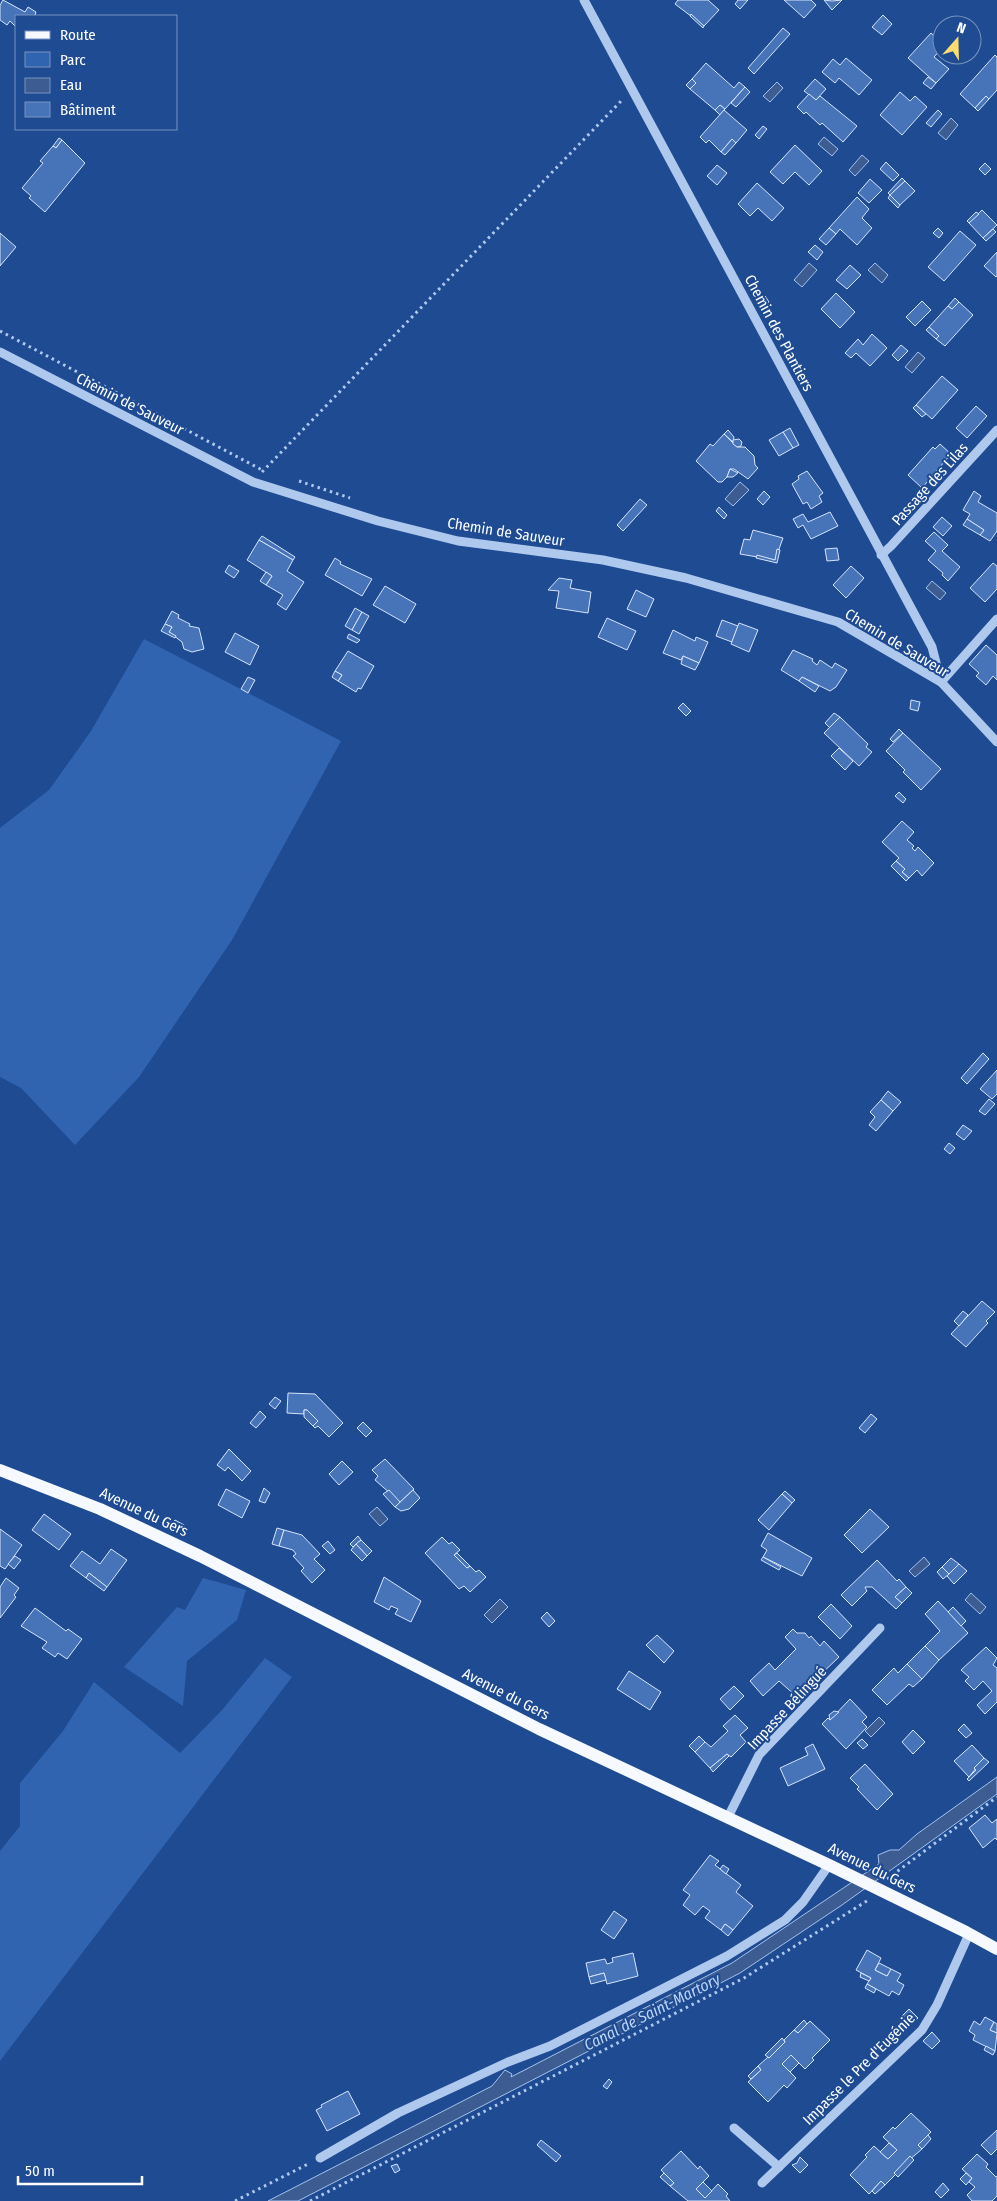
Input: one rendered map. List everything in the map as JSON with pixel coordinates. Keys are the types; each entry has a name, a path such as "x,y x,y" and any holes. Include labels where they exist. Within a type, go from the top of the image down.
{"main road":[{"name":"Avenue du Gers","path":"0,1470 100,1509 192,1552 539,1729 829,1865 997,1949"}],"street":[{"name":"Chemin des Plantiers","path":"584,0 932,647 941,682"},
{"name":"Chemin de Sauveur","path":"0,352 253,482 378,521 458,541 603,560 715,586 838,622 941,682 997,742"},
{"name":"Passage des Lilas","path":"881,555 892,546 997,430"},
{"path":"941,682 997,619"},
{"name":"Impasse Bélingué","path":"728,1817 759,1755 880,1628"},
{"path":"320,2158 398,2113 508,2062 550,2046 727,1956 785,1920 803,1902 829,1865"},
{"name":"Impasse le Pre d'Eugénie","path":"762,2183 922,2030 937,2005 969,1934"},
{"path":"734,2128 779,2167"}],"path":[{"path":"253,482 632,90"},
{"path":"0,330 263,471 272,474"},
{"path":"291,479 354,499"},
{"path":"310,2201 744,1978 861,1906 872,1897 875,1888 997,1797"},
{"path":"235,2201 320,2158"}],"green space":[{"path":"144,639 341,741 232,940 139,1077 75,1145 21,1088 0,1077 0,828 49,790 91,731"},
{"path":"203,1578 246,1590 237,1620 187,1661 183,1706 124,1667 177,1607 185,1610"},
{"path":"265,1658 292,1677 0,2061 0,1851 20,1826 20,1783 63,1731 94,1682 180,1753 222,1710"}],"water":[{"path":"777,82 783,88 770,102 763,96"},
{"path":"951,118 958,125 946,140 938,133"},
{"path":"824,137 838,149 832,156 818,144"},
{"path":"862,155 869,161 855,176 849,170"},
{"path":"809,263 817,270 802,287 794,280"},
{"path":"875,263 888,275 882,283 868,270"},
{"path":"918,352 925,358 912,373 905,367"},
{"path":"740,482 749,490 733,506 725,499"},
{"path":"932,581 946,593 940,600 926,588"},
{"path":"377,1507 388,1519 380,1526 369,1514"},
{"path":"924,1557 930,1564 915,1577 909,1571"},
{"path":"971,1593 986,1607 980,1614 965,1600"},
{"path":"500,1599 508,1607 492,1623 484,1615"},
{"path":"879,1717 885,1723 871,1737 865,1731"},
{"name":"Canal de Saint-Martory","path":"997,1777 997,1794 842,1905 740,1973 298,2201 268,2201 492,2086 505,2070 512,2074 511,2077 732,1963 879,1864 878,1855 890,1850 899,1850 917,1834"}],"building":[{"path":"3,0 25,12 28,7 36,12 35,15 15,15 15,26 10,21 7,25 0,20 0,5"},
{"path":"678,0 708,0 719,10 704,26 675,4"},
{"path":"738,0 748,0 740,9 735,4"},
{"path":"784,0 811,0 816,5 804,18"},
{"path":"824,0 832,1 842,0 832,10"},
{"path":"691,14 704,26 703,28 690,16"},
{"path":"883,15 892,24 882,35 872,27"},
{"path":"783,28 790,34 754,74 748,68"},
{"path":"931,33 932,65 944,65 949,69 936,83 908,58"},
{"path":"995,55 997,57 997,90 989,99 986,96 975,108 960,94"},
{"path":"846,58 872,80 859,95 839,78 835,83 822,72 833,59 840,65"},
{"path":"706,63 734,88 739,82 745,87 725,109 720,105 715,110 690,89 696,83 692,79"},
{"path":"928,77 936,83 931,89 923,83"},
{"path":"692,79 696,83 690,89 686,85"},
{"path":"815,79 826,89 816,100 804,91"},
{"path":"745,87 750,92 736,107 731,103"},
{"path":"900,92 910,101 915,96 927,107 902,135 880,115"},
{"path":"809,94 816,100 820,96 857,126 843,142 822,123 820,125 806,112 804,114 797,107"},
{"path":"986,96 989,99 978,111 975,108"},
{"path":"720,105 725,109 720,115 715,110"},
{"path":"724,110 747,130 736,143 732,139 721,152 709,140 706,143 700,137"},
{"path":"938,110 942,114 931,127 926,123"},
{"path":"763,126 767,129 759,139 755,135"},
{"path":"59,138 62,140 56,148 53,146"},
{"path":"732,139 736,143 725,155 721,152"},
{"path":"62,140 85,163 45,212 29,198 31,196 22,188 43,163 40,161 53,146 56,148"},
{"path":"795,145 822,171 809,185 795,172 783,184 770,172"},
{"path":"886,162 899,175 893,181 880,169"},
{"path":"985,163 991,169 985,175 979,169"},
{"path":"717,165 727,173 717,185 707,176"},
{"path":"902,178 905,181 890,195 888,193"},
{"path":"870,179 882,190 869,203 858,193"},
{"path":"905,181 915,191 900,205 890,195"},
{"path":"757,183 784,208 772,221 758,208 750,216 738,204"},
{"path":"890,195 900,205 898,208 888,198"},
{"path":"857,197 869,209 862,218 872,228 857,245 840,229 836,234 829,228"},
{"path":"982,210 997,225 983,238 969,223"},
{"path":"976,212 979,214 969,223 967,221"},
{"path":"829,228 836,234 826,245 819,239"},
{"path":"938,228 943,233 939,238 933,233"},
{"path":"993,229 996,232 986,241 983,238"},
{"path":"960,231 976,245 944,281 928,267"},
{"path":"0,233 16,247 0,266"},
{"path":"815,245 823,252 817,260 808,252"},
{"path":"997,252 997,276 996,277 984,266"},
{"path":"850,265 861,275 847,289 836,280"},
{"path":"836,293 855,312 840,328 821,309"},
{"path":"765,296 769,302 763,306 760,301"},
{"path":"955,298 959,302 952,309 948,306"},
{"path":"922,301 931,310 915,326 906,317"},
{"path":"959,302 973,315 945,346 936,339 939,336 929,327 948,306 952,309"},
{"path":"929,327 939,336 936,339 926,330"},
{"path":"872,334 887,348 870,366 856,353 851,358 845,353 858,339 863,345"},
{"path":"901,345 908,351 898,361 892,355"},
{"path":"942,376 958,390 932,419 916,405"},
{"path":"916,405 926,414 922,417 913,408"},
{"path":"976,406 987,416 967,438 956,428"},
{"path":"790,428 799,445 793,448 783,432"},
{"path":"728,430 734,437 733,442 724,434"},
{"path":"783,432 793,448 779,456 769,440"},
{"path":"724,434 737,447 745,447 754,456 755,465 758,468 748,479 734,469 730,469 727,477 722,482 718,482 696,461 710,444 713,446"},
{"path":"739,439 742,442 741,446 737,447 733,444 733,440"},
{"path":"940,444 951,454 922,488 908,475 933,447 935,449"},
{"path":"730,469 738,473 733,477 727,477"},
{"path":"807,471 823,493 819,496 822,502 811,509 807,502 803,504 792,484 799,479 798,476"},
{"path":"764,491 770,497 763,505 757,499"},
{"path":"974,491 981,496 978,502 997,513 997,531 990,541 980,535 984,530 967,519 970,514 963,510"},
{"path":"640,499 647,505 623,531 617,525"},
{"path":"719,507 727,515 724,519 716,511"},
{"path":"830,512 838,526 811,539 803,525 798,528 793,519 803,514 808,522"},
{"path":"942,517 952,526 943,536 933,527"},
{"path":"967,519 984,530 980,535 963,525"},
{"path":"753,530 783,538 775,560 740,554 744,539 750,540"},
{"path":"934,532 948,545 942,551 960,567 948,581 942,575 943,573 928,560 936,551 925,541"},
{"path":"262,536 295,557 293,560 259,540"},
{"path":"259,540 293,560 287,571 304,582 286,610 277,604 283,595 266,585 272,576 247,560"},
{"path":"837,548 839,560 827,561 825,549"},
{"path":"777,549 780,550 777,563 756,558 757,555 775,560"},
{"path":"335,558 341,562 340,564 372,579 362,596 325,575"},
{"path":"993,563 997,566 997,589 985,602 970,588"},
{"path":"229,565 239,571 234,578 225,572"},
{"path":"851,566 864,578 846,598 833,585"},
{"path":"266,572 272,576 266,585 260,581"},
{"path":"559,578 572,580 570,588 591,592 588,613 556,608 559,591 548,590"},
{"path":"385,586 416,604 405,623 373,605"},
{"path":"636,590 654,599 646,617 627,609"},
{"path":"355,608 362,612 352,630 345,626"},
{"path":"172,611 179,615 178,618 190,624 189,626 199,628 204,649 192,652 184,649 182,642 169,632 172,627 165,624"},
{"path":"362,612 369,616 359,634 352,630"},
{"path":"607,618 636,631 627,650 598,637"},
{"path":"722,620 738,626 732,642 716,636"},
{"path":"739,623 758,630 749,652 731,644"},
{"path":"165,624 172,627 169,632 176,636 175,638 161,631"},
{"path":"673,630 695,641 696,637 708,642 699,663 683,656 681,660 663,653"},
{"path":"235,633 259,646 250,665 225,652"},
{"path":"349,634 360,640 357,643 347,638"},
{"path":"986,645 997,655 997,680 993,676 986,685 976,676 979,673 969,664"},
{"path":"793,650 813,659 812,661 817,665 820,660 832,668 835,663 847,670 836,687 830,691 802,677 799,681 781,670"},
{"path":"348,651 374,666 361,689 358,688 356,692 338,681 342,675 335,671"},
{"path":"683,656 699,663 695,670 681,664"},
{"path":"335,671 342,675 338,681 332,677"},
{"path":"248,677 255,680 248,693 241,689"},
{"path":"802,677 819,686 815,692 799,681"},
{"path":"911,700 920,702 918,711 910,709"},
{"path":"683,703 691,711 686,716 678,708"},
{"path":"834,713 840,717 830,728 825,723"},
{"path":"840,717 868,744 866,747 872,752 859,766 824,733"},
{"path":"899,729 903,733 893,742 890,739"},
{"path":"903,733 941,769 921,790 886,751"},
{"path":"839,748 853,761 845,770 831,756"},
{"path":"899,792 906,799 903,803 895,796"},
{"path":"902,821 914,832 907,840 914,846 912,848 915,851 918,847 934,863 922,876 917,870 909,878 902,872 905,869 896,861 899,858 882,842"},
{"path":"896,861 905,869 902,872 909,878 906,881 891,866"},
{"path":"983,1053 989,1059 967,1084 961,1078"},
{"path":"997,1070 997,1094 992,1099 980,1089"},
{"path":"888,1091 901,1102 893,1111 881,1100"},
{"path":"989,1099 995,1104 985,1115 979,1111"},
{"path":"881,1100 893,1111 876,1131 869,1125 875,1117 870,1112"},
{"path":"963,1125 972,1131 964,1140 956,1134"},
{"path":"949,1143 955,1148 950,1154 944,1149"},
{"path":"982,1301 995,1312 986,1321 988,1323 966,1347 951,1334"},
{"path":"963,1311 968,1315 959,1326 954,1321"},
{"path":"288,1393 315,1394 343,1423 329,1437 318,1426 315,1428 313,1426 318,1421 307,1410 304,1410 304,1414 287,1413"},
{"path":"275,1397 281,1401 275,1409 269,1404"},
{"path":"304,1410 307,1410 318,1421 313,1426 304,1417"},
{"path":"260,1411 266,1417 256,1428 250,1423"},
{"path":"871,1414 877,1419 865,1433 859,1428"},
{"path":"363,1422 372,1431 366,1437 357,1428"},
{"path":"229,1449 251,1471 242,1481 228,1467 225,1471 217,1465"},
{"path":"385,1459 414,1489 400,1502 375,1480 378,1476 372,1470"},
{"path":"342,1461 353,1472 339,1485 329,1474"},
{"path":"264,1488 270,1493 265,1503 259,1501"},
{"path":"226,1489 250,1501 242,1518 218,1505"},
{"path":"389,1490 400,1502 395,1507 383,1494"},
{"path":"413,1490 420,1498 409,1509 401,1511 395,1507"},
{"path":"785,1491 795,1500 792,1503 782,1494"},
{"path":"782,1494 792,1503 769,1530 758,1520"},
{"path":"870,1509 889,1527 862,1553 844,1535"},
{"path":"44,1514 71,1534 59,1550 32,1530"},
{"path":"175,1520 184,1525 182,1529 172,1524"},
{"path":"277,1528 284,1530 279,1546 272,1544"},
{"path":"0,1529 22,1545 5,1569 0,1566"},
{"path":"284,1530 302,1535 320,1554 314,1559 325,1570 312,1583 301,1571 304,1568 293,1556 296,1554 293,1550 279,1546"},
{"path":"768,1533 812,1558 802,1576 763,1557 767,1550 761,1546"},
{"path":"358,1536 361,1540 353,1547 350,1544"},
{"path":"442,1537 449,1544 452,1542 460,1550 454,1555 467,1568 470,1566 476,1572 479,1570 486,1577 470,1592 464,1586 459,1589 425,1553"},
{"path":"361,1540 372,1551 367,1556 356,1544"},
{"path":"328,1541 335,1550 330,1554 322,1546"},
{"path":"356,1544 367,1556 362,1561 351,1550"},
{"path":"111,1549 127,1560 107,1587 89,1573 86,1578 70,1566 82,1551 100,1564"},
{"path":"457,1553 470,1566 467,1568 454,1555"},
{"path":"15,1556 21,1560 14,1569 8,1564"},
{"path":"763,1557 781,1567 779,1570 761,1560"},
{"path":"951,1558 959,1564 949,1574 942,1567"},
{"path":"877,1560 897,1581 899,1579 906,1587 895,1597 902,1603 896,1609 872,1587 865,1587 867,1591 852,1606 841,1595"},
{"path":"959,1564 967,1571 954,1584 947,1576"},
{"path":"942,1567 949,1574 943,1579 937,1572"},
{"path":"89,1573 107,1587 104,1591 86,1578"},
{"path":"384,1577 421,1601 411,1622 395,1614 398,1609 391,1606 389,1610 374,1602"},
{"path":"6,1578 19,1588 14,1595 16,1597 0,1618 0,1587"},
{"path":"906,1587 912,1593 902,1603 895,1597"},
{"path":"938,1601 968,1633 939,1660 925,1646 940,1631 925,1614"},
{"path":"831,1604 852,1626 840,1639 818,1617"},
{"path":"953,1607 966,1621 961,1626 948,1612"},
{"path":"35,1608 66,1631 68,1629 82,1639 67,1659 58,1653 55,1657 42,1648 47,1642 21,1626"},
{"path":"547,1612 555,1621 549,1627 541,1618"},
{"path":"793,1629 797,1633 805,1633 809,1638 811,1636 820,1646 824,1641 839,1657 797,1697 779,1681 763,1696 750,1681 769,1663 775,1670 796,1649 785,1637"},
{"path":"657,1635 674,1651 664,1663 646,1645"},
{"path":"925,1646 939,1660 922,1679 907,1664"},
{"path":"986,1647 997,1658 993,1665 997,1668 997,1702 985,1714 977,1705 992,1691 983,1681 974,1690 965,1681 969,1677 961,1670"},
{"path":"907,1664 922,1679 913,1687 909,1684 887,1705 872,1690 894,1668 898,1673"},
{"path":"629,1671 661,1692 650,1710 617,1689"},
{"path":"734,1686 744,1696 730,1710 720,1699"},
{"path":"850,1699 867,1717 862,1722 867,1727 846,1749 822,1724 828,1718 830,1720"},
{"path":"834,1711 839,1712 830,1720 829,1715"},
{"path":"735,1715 748,1728 740,1735 746,1742 731,1757 727,1754 710,1768 695,1752 705,1742 711,1747 728,1731 723,1726"},
{"path":"964,1724 972,1733 966,1738 958,1730"},
{"path":"913,1730 925,1742 913,1754 902,1742"},
{"path":"699,1736 705,1742 695,1752 689,1746"},
{"path":"862,1739 868,1745 863,1749 857,1743"},
{"path":"813,1744 825,1769 788,1786 780,1768 808,1755 805,1748"},
{"path":"972,1745 984,1758 969,1777 954,1761"},
{"path":"727,1754 729,1756 713,1772 710,1768"},
{"path":"984,1758 989,1762 969,1781 967,1779 976,1770 974,1768"},
{"path":"865,1764 893,1794 877,1810 857,1789 859,1787 850,1778"},
{"path":"985,1815 992,1823 997,1819 997,1840 995,1838 983,1848 969,1828"},
{"path":"710,1855 719,1861 715,1865 741,1885 736,1892 753,1906 733,1930 725,1924 721,1930 705,1918 710,1911 703,1906 695,1915 683,1905 690,1895 683,1890"},
{"path":"723,1865 729,1869 726,1874 720,1869"},
{"path":"614,1911 627,1920 614,1939 601,1930"},
{"path":"725,1924 733,1930 728,1936 721,1930"},
{"path":"867,1950 881,1958 875,1970 887,1976 891,1969 901,1974 897,1981 904,1985 899,1995 892,1991 889,1996 867,1984 871,1978 856,1970"},
{"path":"633,1953 638,1976 607,1984 604,1973 589,1977 586,1963 605,1959 607,1964 613,1962 612,1958"},
{"path":"879,1963 891,1969 887,1976 875,1970"},
{"path":"604,1973 606,1980 591,1984 589,1977"},
{"path":"861,1973 871,1978 869,1981 860,1977"},
{"path":"867,1984 876,1989 874,1993 865,1988"},
{"path":"909,2009 918,2018 909,2026 900,2018"},
{"path":"985,2017 994,2022 990,2030 997,2033 995,2051 973,2040 975,2035 969,2031 974,2021 980,2025"},
{"path":"804,2020 807,2024 798,2033 794,2030"},
{"path":"810,2021 830,2040 812,2058 814,2060 805,2069 791,2055 782,2064 796,2078 787,2088 784,2085 768,2102 748,2082 761,2070 758,2066 785,2042 784,2040 794,2030 798,2033"},
{"path":"994,2022 997,2024 997,2033 990,2030"},
{"path":"932,2032 940,2041 932,2049 923,2041"},
{"path":"782,2038 785,2042 769,2058 765,2055"},
{"path":"986,2046 995,2051 993,2055 984,2050"},
{"path":"791,2055 799,2063 790,2072 782,2064"},
{"path":"758,2066 761,2070 751,2079 748,2076"},
{"path":"609,2079 612,2082 607,2089 603,2086"},
{"path":"348,2091 360,2114 327,2131 316,2110 322,2107 321,2105"},
{"path":"911,2113 931,2132 918,2145 922,2149 894,2173 896,2174 885,2185 881,2181 869,2194 850,2175 867,2157 865,2155 874,2146 888,2159 897,2150 883,2137 893,2127 895,2129"},
{"path":"997,2130 997,2149 991,2155 981,2145"},
{"path":"928,2135 931,2139 922,2149 918,2145"},
{"path":"541,2140 561,2156 556,2162 537,2145"},
{"path":"889,2143 897,2150 888,2159 880,2152"},
{"path":"681,2151 698,2169 700,2166 709,2176 696,2189 705,2198 718,2184 728,2194 726,2196 730,2201 688,2201 670,2186 674,2183 661,2170"},
{"path":"977,2154 988,2164 986,2167 997,2176 997,2196 992,2201 972,2201 967,2195 975,2187 969,2182 972,2178 962,2169"},
{"path":"910,2156 914,2160 898,2177 894,2173"},
{"path":"800,2157 808,2165 800,2173 792,2165 797,2163"},
{"path":"397,2164 400,2170 395,2173 391,2166"},
{"path":"664,2173 674,2183 670,2186 660,2177"},
{"path":"966,2173 972,2178 966,2185 960,2179"},
{"path":"881,2181 885,2185 875,2194 872,2191"},
{"path":"703,2182 712,2191 705,2198 696,2189"},
{"path":"943,2183 949,2190 941,2198 935,2192"}]}
